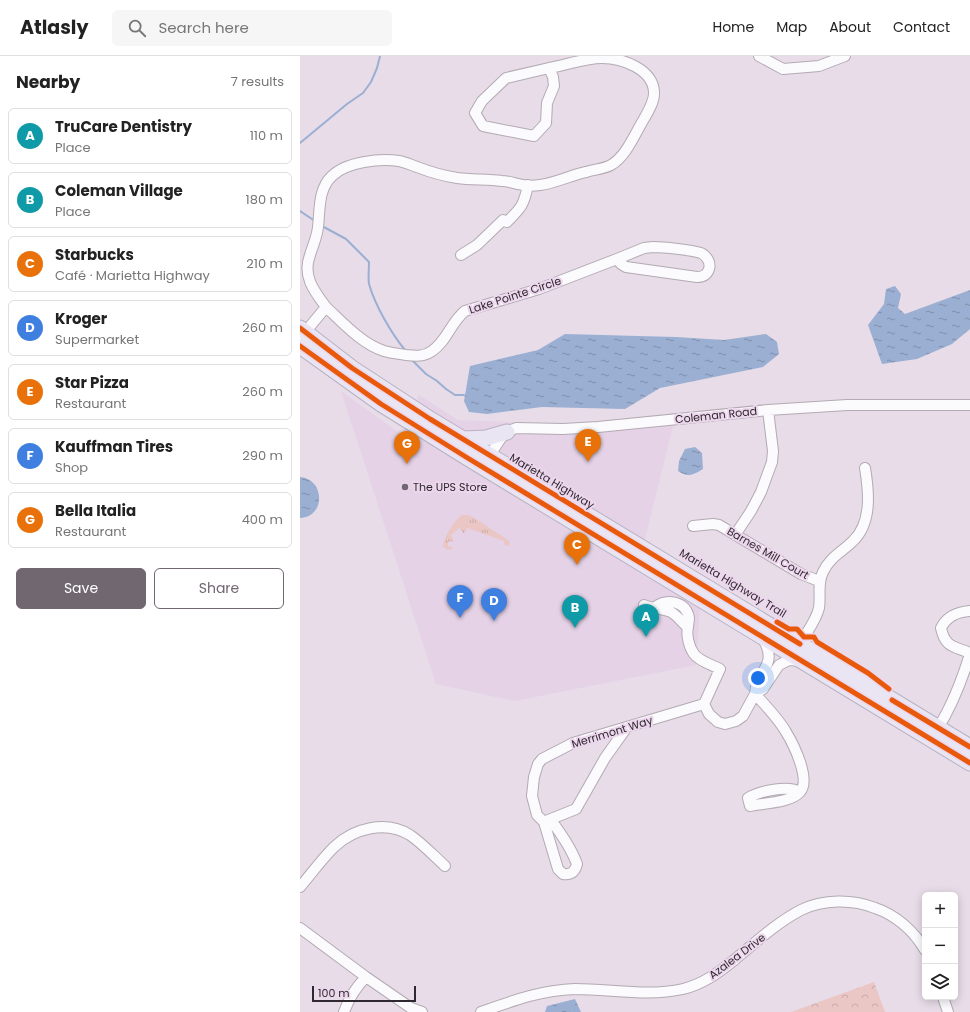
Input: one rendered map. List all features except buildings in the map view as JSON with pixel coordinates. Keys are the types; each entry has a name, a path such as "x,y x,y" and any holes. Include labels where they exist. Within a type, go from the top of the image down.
{"highway":[{"name":"Marietta Highway","path":"301,336 463,439 486,461 512,469 970,747"},
{"name":"Marietta Highway","path":"301,336 381,404 486,461 762,637 970,763"},
{"path":"463,439 503,436 503,453 512,469"}],"street":[{"path":"759,56 783,69 819,66 845,56"},
{"path":"549,68 553,77 554,86 547,103 546,123 534,136 483,126 475,113 482,101 506,78 549,68 598,57"},
{"name":"Lake Pointe Circle","path":"598,57 613,59 633,65 642,70 653,83 654,93 652,103 642,123 619,160 610,166 551,183 528,185 520,185 505,181 457,178 400,161 385,160 348,165 339,170 325,185 321,195 318,228 307,267 312,289 326,307 355,333 372,345 384,351 417,356 432,351 441,343 458,317 465,311 539,289 644,248 662,247 702,254 708,259 710,266 706,274 697,278 626,267 617,259"},
{"path":"460,255 477,245 503,220 506,222 521,208 526,198 528,185"},
{"path":"301,336 326,307"},
{"name":"Coleman Road","path":"503,436 516,428 563,429 598,427 768,410 847,404 970,406"},
{"path":"735,535 752,511 772,462 773,451 768,410"},
{"path":"486,461 503,436"},
{"path":"800,644 818,608 819,582 822,572 831,559 853,541 862,529 866,516 868,485 865,468"},
{"name":"Barnes Mill Court","path":"693,526 713,524 719,525 801,574 819,582"},
{"path":"644,605 650,608 669,602 678,604 685,610 688,615 689,622 689,644 694,654 700,659 720,669 704,704 709,714 722,723 728,724 739,719 755,694 763,689 775,669 781,664 789,660 801,661"},
{"path":"938,728 964,675 970,653 948,644 943,638 941,628 945,620 952,615 970,611"},
{"path":"762,637 768,649 769,661 756,685 755,694 786,732 794,747 805,776 804,785 800,792"},
{"name":"Merrimont Way","path":"547,821 537,815 532,796 534,777 538,764 542,759 573,743 704,704"},
{"path":"547,821 576,809 605,758 627,727"},
{"path":"547,821 569,847 577,864 575,871 563,874 558,869 547,821"},
{"path":"300,887 335,847 349,836 366,829 376,827 388,828 409,835 417,840 445,866"},
{"name":"Azalea Drive","path":"481,1012 525,996 552,990 575,989 658,993 687,988 716,974 776,927 801,910 824,903 846,901 865,904 884,911 900,921 916,936 922,945"},
{"path":"300,928 366,977 412,1008 422,1012"},
{"path":"344,1012 348,1000 355,988 366,977"},
{"path":"944,1000 948,1012"}],"shaded area":[{"path":"341,391 402,435 419,395 458,420 510,422 576,429 675,418 644,543 702,581 696,665 515,701 436,684"}],"green space":[{"path":"462,515 473,517 508,540 510,543 509,546 504,545 504,541 467,528 465,533 463,533 460,528 451,535 453,541 448,542 448,547 451,546 453,549 448,550 443,547 450,529 456,520"},
{"path":"874,982 885,1012 791,1012"}],"water":[{"path":"895,286 901,294 898,308 905,314 970,290 970,329 952,344 917,359 882,364 868,325 884,304 886,289"},
{"path":"565,334 724,340 766,334 777,342 779,354 763,367 660,388 625,409 542,407 487,414 469,412 464,401 470,366 538,350"},
{"path":"695,447 702,453 703,469 690,475 678,471 679,461 685,449"},
{"path":"300,477 308,479 314,484 318,491 319,498 318,505 314,511 308,516 300,518"},
{"path":"575,999 581,1012 545,1012 547,1006"}],"waterway":[{"path":"300,143 347,104 363,93 371,82 380,56"},
{"path":"300,211 315,221"},
{"path":"322,226 346,239 369,262 369,284 375,301 389,327 405,350"},
{"path":"411,359 426,374 446,389 455,395 464,395"}],"cycle path":[{"path":"300,328 352,368 430,419 800,644"},
{"path":"300,346 381,404 466,457 970,763"},
{"name":"Marietta Highway Trail","path":"777,622 789,629 797,629 804,637 814,637 817,642 868,673 889,689"},
{"path":"892,700 970,747"}],"place":[{"name":"Star Pizza","path":"588,462"},
{"name":"Bella Italia","path":"407,464"},
{"name":"The UPS Store","path":"405,487"},
{"name":"Starbucks","path":"577,565"},
{"name":"Kauffman Tires","path":"460,618"},
{"name":"Kroger","path":"494,621"},
{"name":"Coleman Village","path":"575,628"},
{"name":"TruCare Dentistry","path":"646,637"}]}
